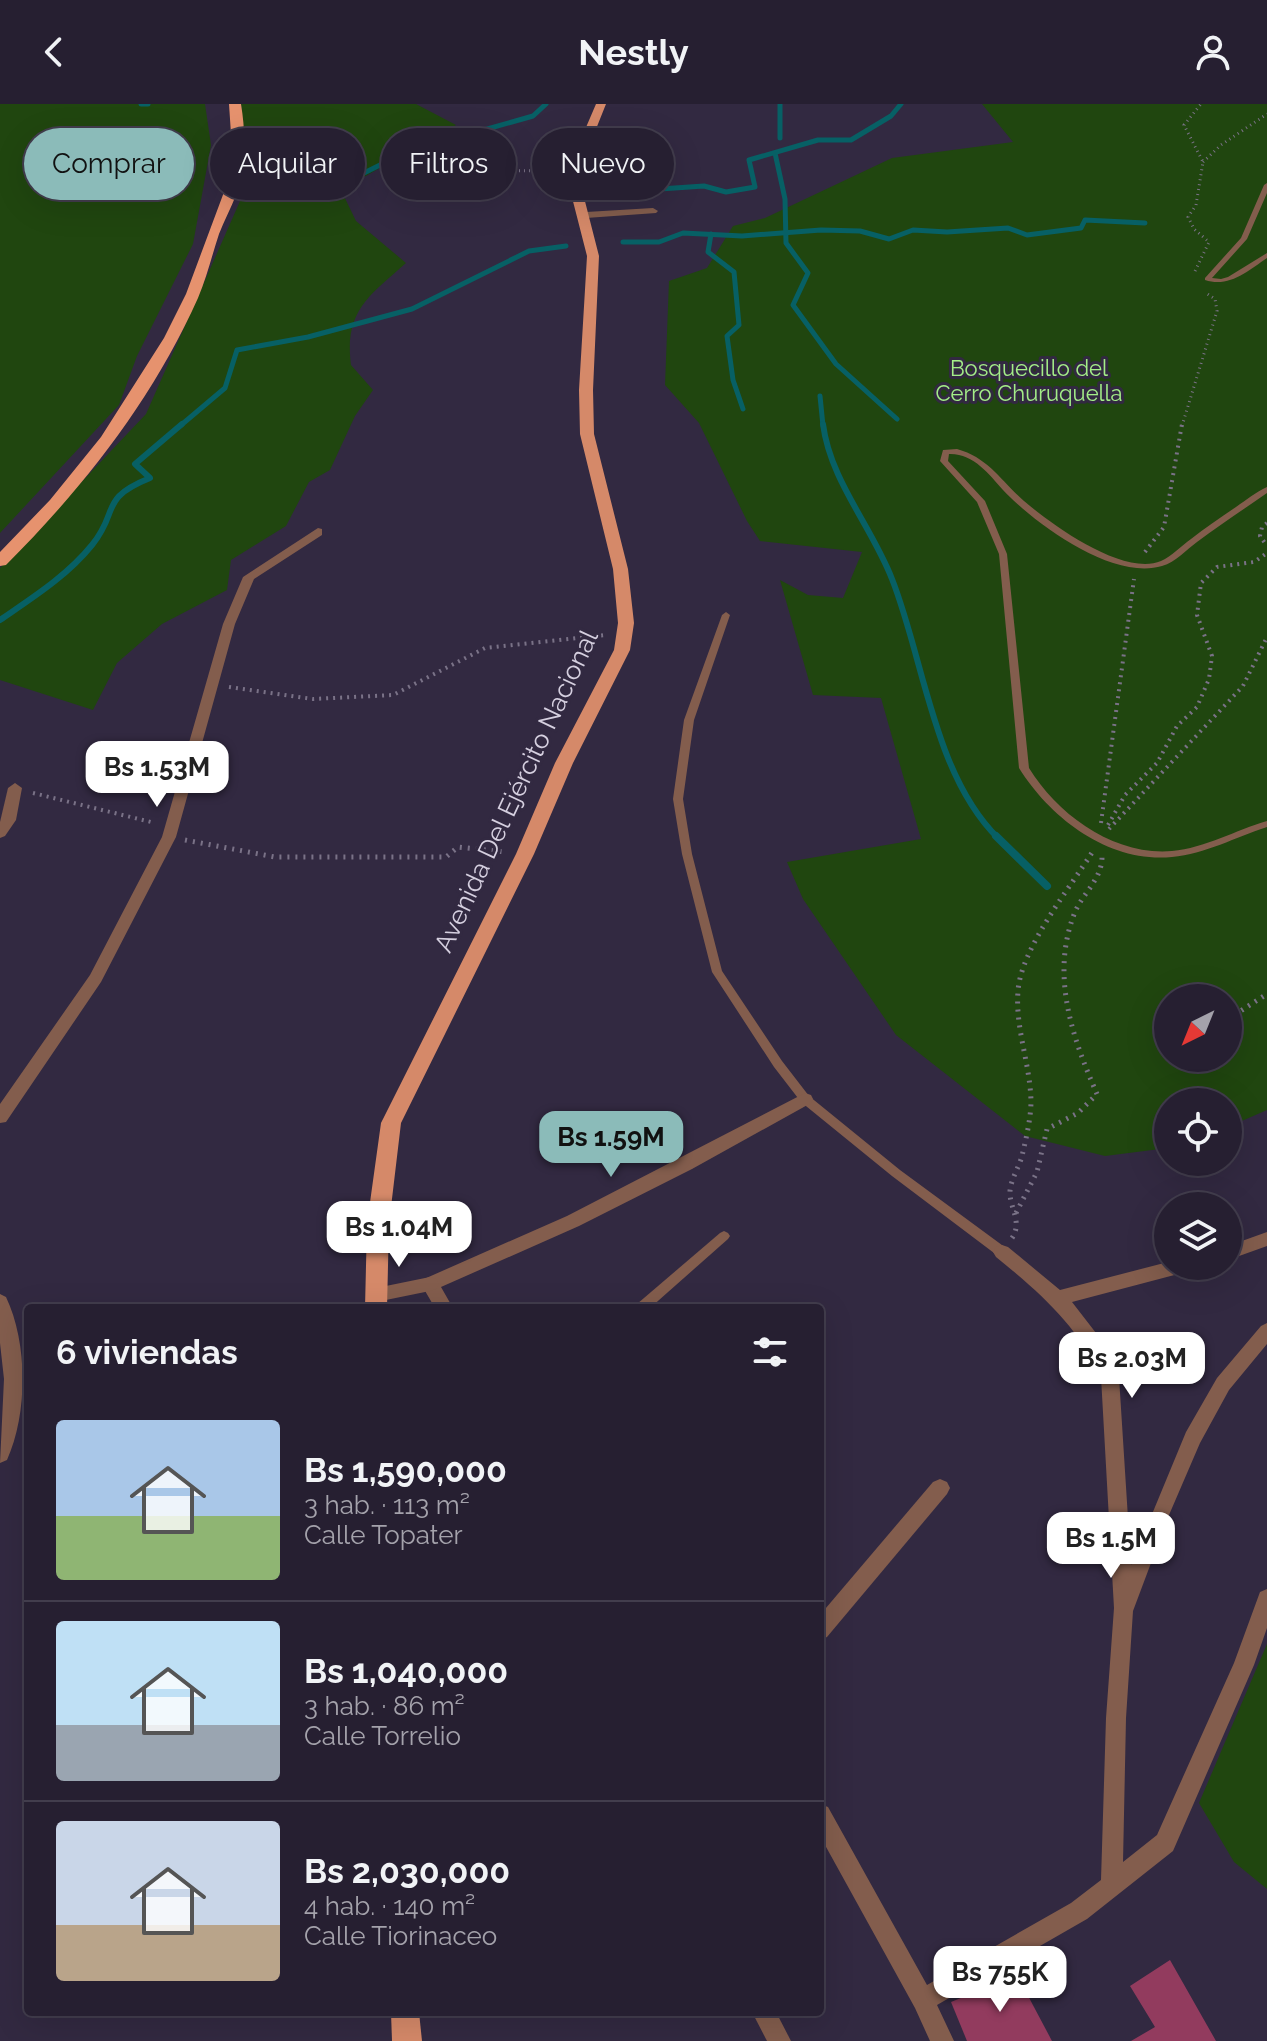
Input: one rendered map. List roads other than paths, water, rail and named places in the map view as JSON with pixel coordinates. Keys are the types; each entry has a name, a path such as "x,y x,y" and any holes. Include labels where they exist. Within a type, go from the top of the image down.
{"highway":[{"path":"0,561 80,474 121,421 154,370 191,300 214,229 231,192 235,168 235,104"}],"main road":[{"name":"Avenida Del Ejército Nacional","path":"378,1304 378,1224 391,1123 525,854 564,763 622,650 626,633 625,598 587,437 593,260 586,215 573,185 573,171 601,104"},
{"path":"405,2016 407,2041"}],"street":[{"path":"586,215 653,211"},
{"path":"0,1117 96,978 170,832 229,624 249,577 318,532"},
{"path":"0,833 9,820 15,788"},
{"path":"378,1304 573,1221 805,1099"},
{"path":"1242,1248 1267,1239"},
{"path":"1002,1252 1060,1298 1099,1349 1110,1377 1123,1611 1116,1718 1112,1882"},
{"path":"1060,1298 1154,1273"},
{"path":"430,1284 442,1304"},
{"path":"0,1302 13,1353 10,1433 0,1454"},
{"path":"1123,1611 1159,1515 1193,1438 1223,1384 1267,1331"},
{"path":"824,1625 940,1488"},
{"path":"923,2000 1079,1911 1165,1843 1244,1665 1267,1599"},
{"path":"824,1822 923,2000 942,2041"},
{"path":"766,2016 779,2041"}],"lane":[{"path":"1267,185 1244,239 1207,279 1222,281 1267,255"},
{"path":"1267,489 1161,564 1136,566 1096,555 1019,502 981,462 955,450 946,452 944,461 981,501 1003,554 1024,768 1039,792 1100,838 1147,854 1175,854 1267,824"},
{"path":"726,615 689,720 678,799 687,854 717,972 805,1099 896,1173 1002,1252"},
{"path":"646,1304 724,1236"}],"waterway":[{"path":"141,104 148,104"},
{"path":"365,172 436,137 473,133 533,116 546,104"},
{"path":"780,104 780,138"},
{"path":"674,188 704,186 726,192 755,187 749,160 818,140 851,140 891,116 901,104"},
{"path":"775,153 785,199 786,233"},
{"path":"786,233 860,231 889,239 913,230 947,232 1008,228 1027,235 1081,228 1085,220 1145,223"},
{"path":"623,242 659,242 683,233 711,234"},
{"path":"711,234 786,233"},
{"path":"786,233 786,243 808,273 793,305 836,364 897,419"},
{"path":"711,234 708,252 734,272 739,325 727,336 733,380 743,409"},
{"path":"180,426 225,388 237,350 308,337 412,309 529,251 566,246"},
{"path":"820,396 823,426"},
{"path":"0,620 72,567 100,533 116,499 150,478 135,464 182,424"},
{"path":"823,424 834,465 892,579 945,750 976,812 998,838"},
{"path":"998,838 1047,886"}],"park label":[{"name":"Bosquecillo del Cerro Churuquella","path":"1029,380"}]}
